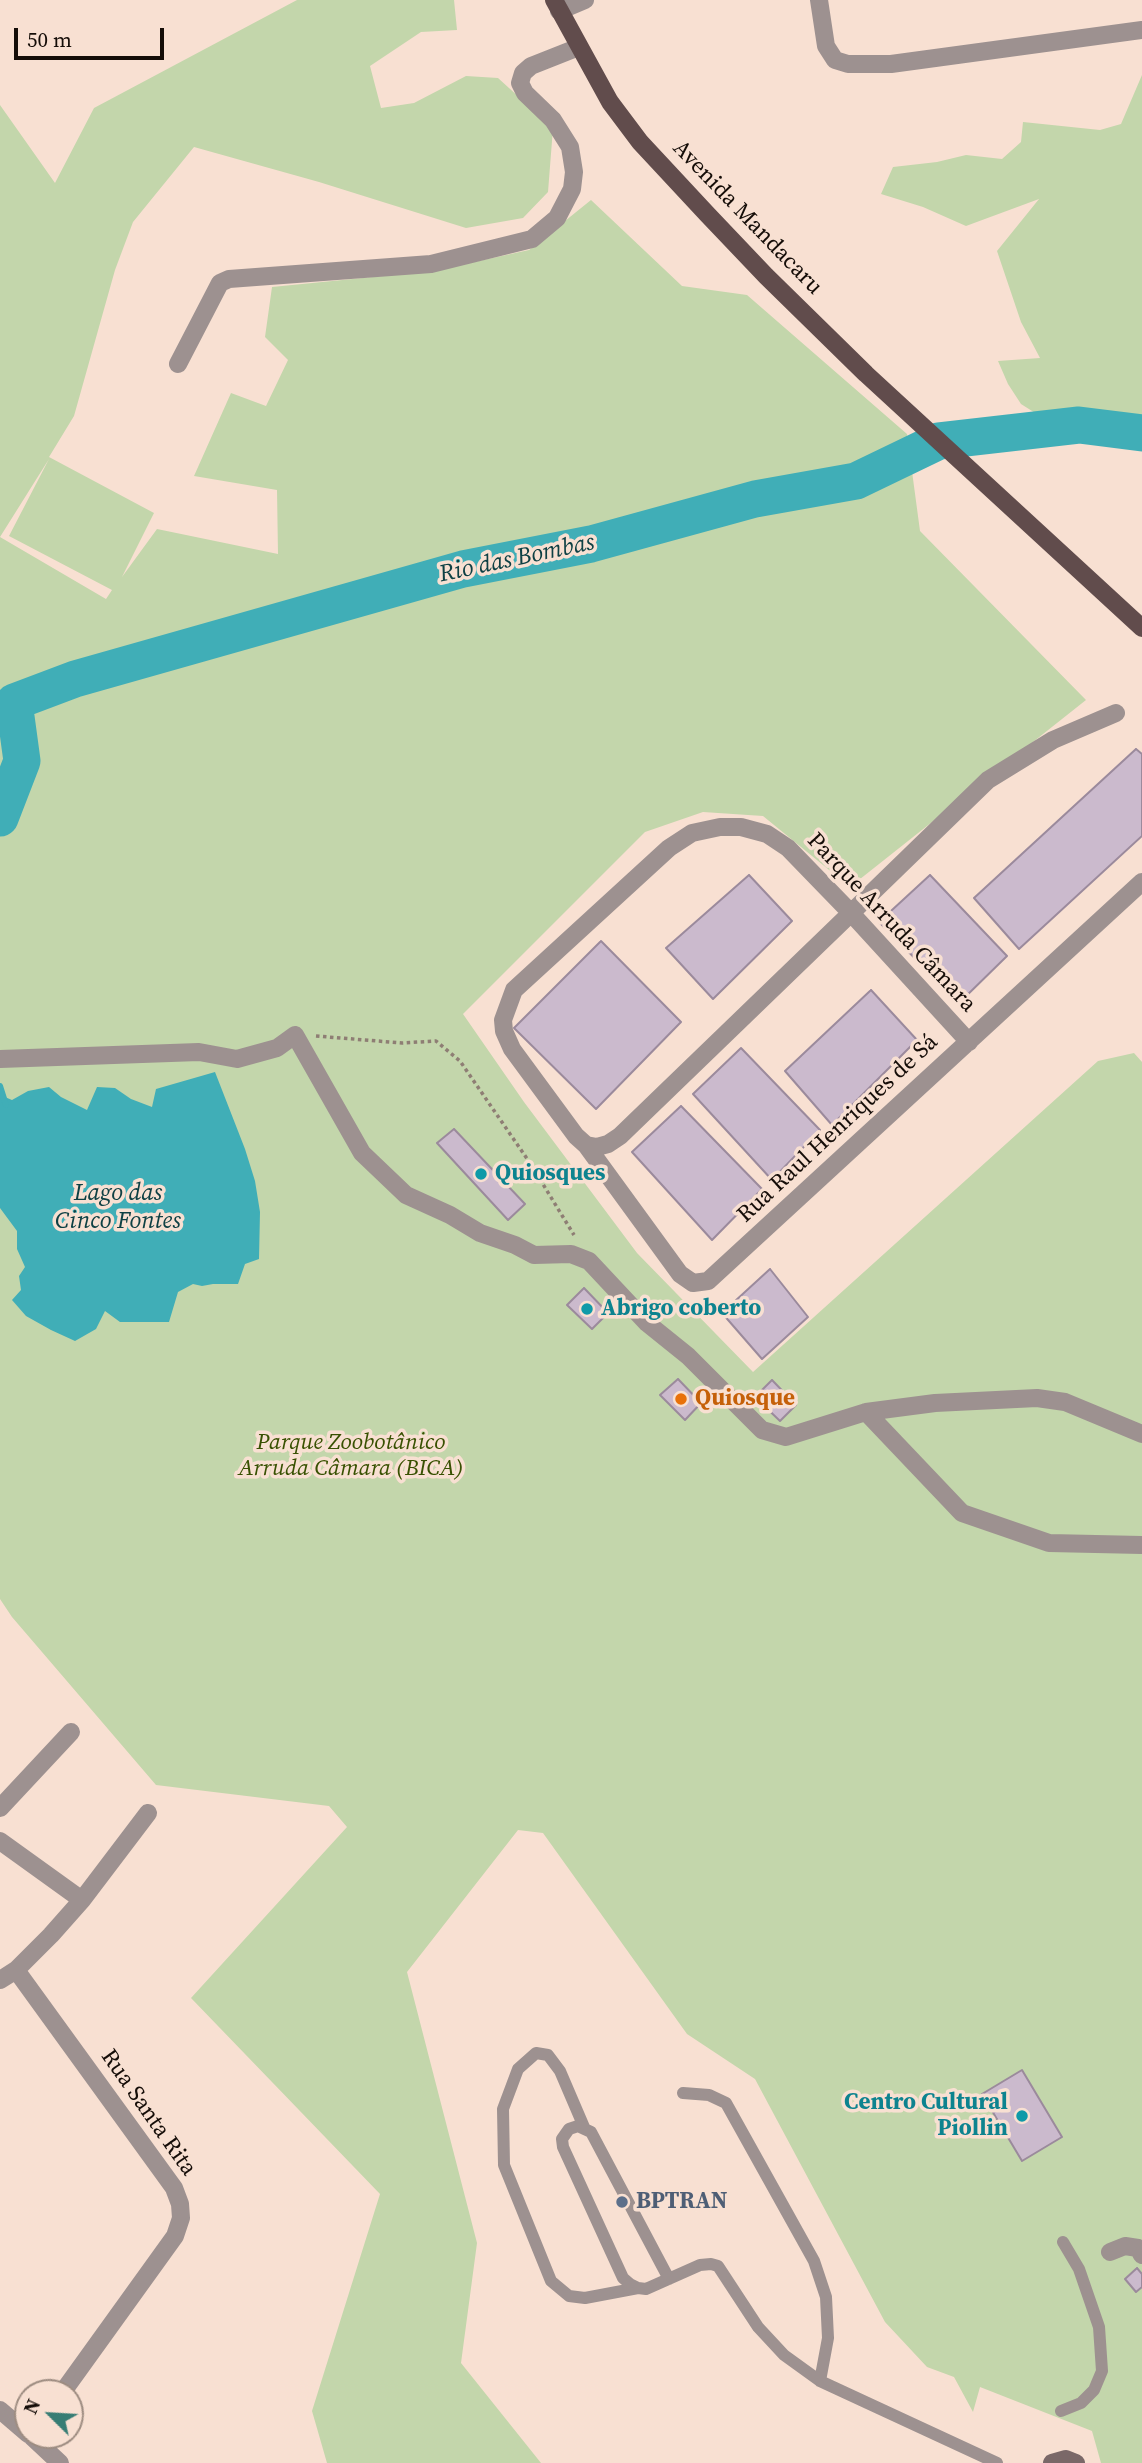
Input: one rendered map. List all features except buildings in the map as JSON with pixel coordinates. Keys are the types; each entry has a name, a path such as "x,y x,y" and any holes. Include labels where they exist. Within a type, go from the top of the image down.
{"main road":[{"name":"Avenida Mandacaru","path":"557,5 610,102 640,142 766,276 939,441 1142,628"}],"street":[{"path":"557,5 585,0"},
{"path":"819,0 827,46 835,60 848,64 891,64 1142,30"},
{"path":"178,364 220,284 229,279 430,264 532,239 557,218 572,189 574,173 570,147 553,120 525,93 520,83 523,73 531,66 579,47"},
{"path":"586,1144 597,1147 620,1136 988,780 1053,740 1116,713"},
{"name":"Parque Arruda Câmara","path":"586,1144 576,1136 512,1049 504,1031 506,1007 514,990 668,848 692,833 720,827 741,827 767,834 788,848 851,912 969,1042"},
{"name":"Rua Raul Henriques de Sá","path":"586,1144 680,1274 693,1283 708,1281 1142,882"},
{"path":"3,1058 199,1052 237,1059 278,1048 295,1035 362,1153 406,1195 450,1215 480,1233 534,1255 571,1254 589,1261 647,1323 688,1356 762,1430 786,1437 866,1412 935,1403 1037,1398 1065,1402 1142,1434"},
{"path":"866,1412 962,1513 1049,1543 1142,1545"},
{"path":"0,1808 71,1732"},
{"path":"0,1980 16,1970 51,1935 82,1900 148,1813"},
{"path":"0,1840 82,1900"},
{"name":"Rua Santa Rita","path":"16,1970 174,2188 180,2204 181,2218 175,2236 72,2379"},
{"path":"1110,2252 1125,2246 1138,2248 1142,2255"},
{"path":"0,2410 14,2422"},
{"path":"45,2449 60,2463"},
{"path":"1052,2463 1066,2459 1076,2463"}],"lane":[{"path":"584,2127 560,2071 548,2055 536,2053 518,2069 503,2109 504,2165 551,2281 569,2296 585,2298 638,2288 646,2289 700,2265 718,2266 758,2327 784,2355 820,2381 997,2463"},
{"path":"683,2093 709,2095 726,2103 814,2260 826,2297 828,2338 820,2381"},
{"path":"638,2288 623,2278 563,2147 562,2139 569,2129 578,2126 591,2132 669,2278"},
{"path":"1061,2411 1081,2403 1094,2390 1102,2371 1098,2327 1079,2269 1063,2242"}],"path":[{"path":"295,1035 356,1037 402,1043 436,1041 460,1061 530,1163 589,1261"}],"green space":[{"name":"Parque Zoobotânico Arruda Câmara (BICA)","path":"297,0 454,0 457,30 421,32 370,66 381,108 414,103 466,76 498,78 553,128 548,192 523,218 466,228 319,182 194,147 133,222 115,270 74,416 49,457 154,513 122,577 157,529 278,554 277,490 194,476 231,393 266,406 288,360 265,337 272,287 433,271 529,250 591,200 682,286 747,295 907,434 920,531 1086,700 850,887 763,816 703,812 645,832 463,1014 524,1102 637,1253 753,1372 1098,1061 1134,1053 1142,1062 1142,2463 1101,2463 1092,2431 980,2387 973,2412 954,2377 927,2367 885,2322 755,2079 687,2034 543,1833 518,1830 407,1972 477,2243 461,2363 541,2463 327,2463 312,2411 380,2194 191,1998 347,1827 329,1806 156,1785 12,1617 0,1599 0,537 0,105 55,183 94,108","holes":["49,459 9,536 112,590 106,599 0,537"]},
{"path":"1142,75 1142,436 1107,442 1081,438 1062,430 1021,404 998,361 1040,358 1021,322 997,251 1039,199 966,226 923,207 881,194 893,167 937,162 966,155 1002,159 1021,142 1023,122 1100,130 1121,124"}],"water":[{"name":"Lago das Cinco Fontes","path":"215,1072 255,1181 260,1212 259,1259 245,1264 238,1284 193,1284 178,1292 169,1322 120,1322 105,1311 96,1329 75,1341 26,1316 12,1300 21,1290 19,1276 25,1267 17,1249 17,1231 0,1208 0,1095 12,1100 28,1091 49,1087 61,1097 87,1110 97,1087 115,1088 131,1099 152,1107 156,1089"}],"waterway":[{"name":"Rio das Bombas","path":"0,818 22,761 14,702 75,679 463,569 591,544 755,499 856,481 939,441 1079,425 1142,433"},
{"path":"0,1086 6,1105"}],"place":[{"name":"Quiosques","path":"481,1174"},
{"name":"Abrigo coberto","path":"587,1309"},
{"name":"Quiosque","path":"681,1399"},
{"name":"Centro Cultural Piollin","path":"1022,2116"},
{"name":"BPTRAN","path":"622,2202"}]}
